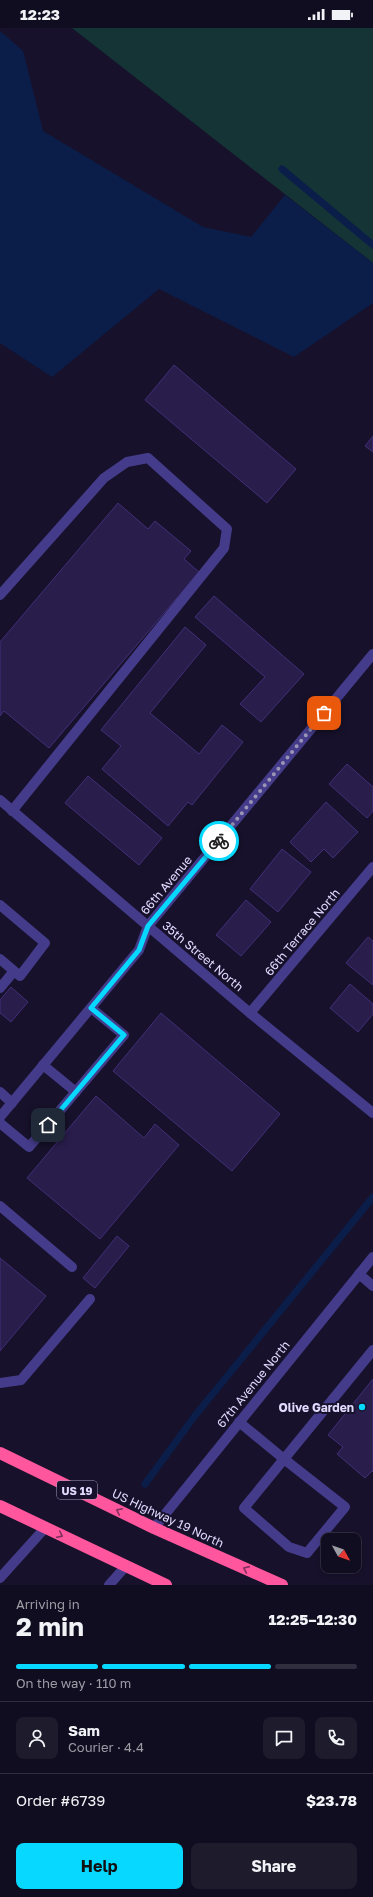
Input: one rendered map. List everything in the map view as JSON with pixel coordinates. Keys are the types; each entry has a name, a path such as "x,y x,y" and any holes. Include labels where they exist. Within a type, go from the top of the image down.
{"highway":[{"name":"US Highway 19 North","path":"0,1453 154,1528 282,1585"},
{"path":"0,1506 125,1567 166,1585"}],"street":[{"path":"0,595 104,478 127,462 148,458 227,529 224,548 12,811"},
{"name":"66th Avenue","path":"0,1118 139,950 148,926 373,654"},
{"name":"35th Street North","path":"0,800 250,1013 373,1113"},
{"name":"66th Terrace North","path":"250,1013 373,867"},
{"path":"0,905 45,944 20,976 0,959"},
{"path":"0,988 14,971"},
{"path":"0,1123 29,1147 124,1035 91,1008"},
{"path":"43,1066 76,1092"},
{"path":"0,1092 12,1103"},
{"path":"0,1206 72,1267"},
{"name":"67th Avenue North","path":"154,1528 373,1257"},
{"path":"359,1274 373,1286"},
{"path":"0,1383 21,1380 90,1299"},
{"path":"239,1422 284,1459 345,1508 307,1553 289,1547 244,1508 284,1459 373,1350"},
{"path":"0,1578 45,1528"},
{"path":"109,1585 125,1567"}],"green space":[{"path":"72,28 373,28 373,263"}],"water":[{"path":"0,31 23,51 43,131 203,227 251,237 285,195 373,263 373,303 294,357 159,289 52,377 0,343"}],"building":[{"path":"174,365 296,469 267,503 145,400"},
{"path":"373,436 373,452 365,446"},
{"path":"118,503 148,529 155,521 191,551 184,559 199,572 49,748 4,711 0,716 0,642"},
{"path":"214,596 304,674 261,722 240,704 265,677 195,617"},
{"path":"185,627 206,645 150,713 199,754 222,725 243,742 192,805 188,802 168,826 102,769 121,746 101,730"},
{"path":"347,764 373,787 373,811 367,818 329,784"},
{"path":"88,776 162,838 139,865 65,803"},
{"path":"326,802 358,832 333,858 324,849 311,862 290,842"},
{"path":"282,849 311,872 278,912 250,889"},
{"path":"246,900 271,922 241,956 216,935"},
{"path":"368,937 373,941 373,985 346,963"},
{"path":"350,984 373,1004 373,1014 358,1032 330,1008"},
{"path":"11,987 28,1002 11,1022 0,1013 0,1000"},
{"path":"161,1013 280,1114 232,1171 113,1071"},
{"path":"96,1096 144,1138 155,1124 179,1145 100,1239 27,1178"},
{"path":"117,1236 129,1246 95,1288 83,1278"},
{"path":"0,1258 46,1296 0,1351"},
{"name":"Olive Garden","path":"373,1379 373,1472 372,1471 365,1478 337,1454 343,1447 328,1435"}],"waterway":[{"path":"282,169 373,245"},
{"path":"145,1484 194,1417 373,1197"}],"way so far":[{"path":"219,841 324,713"}],"place":[{"name":"Olive Garden","path":"362,1407"}],"route":[{"path":"48,1125 124,1035 91,1008 139,950 148,926 219,841"}]}
